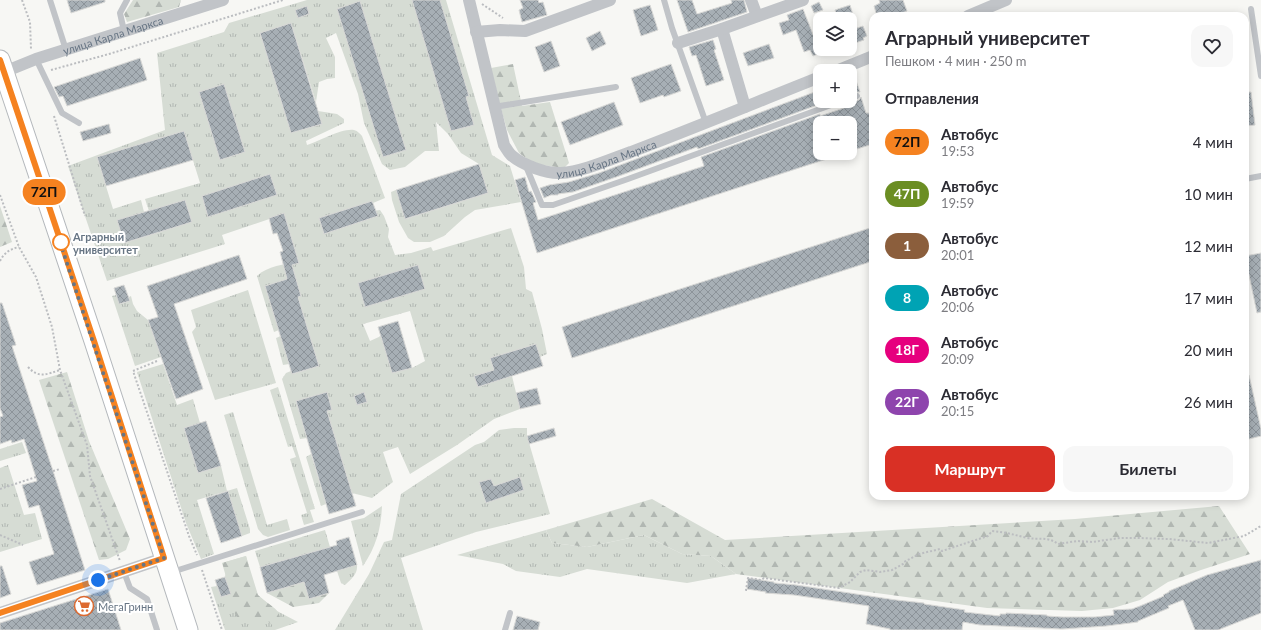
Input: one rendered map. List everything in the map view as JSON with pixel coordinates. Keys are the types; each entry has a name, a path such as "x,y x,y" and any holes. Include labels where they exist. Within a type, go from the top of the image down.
{"main road":[{"name":"улица Карла Маркса","path":"2,66 7,106 94,341 188,630"}],"street":[{"name":"улица Карла Маркса","path":"2,66 36,59 223,0"},
{"name":"улица Карла Маркса","path":"469,0 504,145 511,155 525,164 538,169 561,173 573,172 651,144 813,80"},
{"path":"476,32 500,30 525,31 610,0"},
{"path":"751,0 757,16"},
{"path":"678,42 722,29 803,0"},
{"path":"978,12 1006,0"},
{"path":"722,29 745,107"},
{"path":"853,64 869,58"},
{"path":"0,613 124,572 166,566"}],"lane":[{"path":"50,0 66,50"},
{"path":"124,31 120,13 127,0"},
{"path":"664,0 706,122"},
{"path":"1251,9 1261,76"},
{"path":"36,59 62,113 79,123"},
{"path":"494,108 616,87"},
{"path":"525,164 542,205 554,205 823,108"},
{"path":"1249,178 1261,176"},
{"path":"166,566 200,564 362,512"},
{"path":"124,572 130,588 147,599 157,630"},
{"path":"505,630 510,613"}],"path":[{"path":"43,73 117,52 283,0"},
{"path":"481,3 506,20"},
{"path":"0,195 19,248 36,277 52,327 60,370 87,445 90,476 124,572"},
{"path":"0,261 5,253 12,249 19,248"},
{"path":"157,360 133,371 222,630"},
{"path":"28,367 33,373 40,375 60,370"},
{"path":"53,471 60,469"},
{"path":"0,489 36,477"},
{"path":"747,590 748,578 761,580 764,578 839,588 850,582 860,572 866,570 880,572 889,569 892,570 919,554 940,549 942,551 988,536 992,531 1006,532 1029,538 1052,539 1058,544 1077,541 1092,542 1120,538 1169,538 1208,543 1244,536 1261,526"},
{"path":"0,535 23,545"}],"green space":[{"path":"133,0 181,0 179,7 127,22 124,14"},
{"path":"307,0 446,0 492,155 510,166 521,202 475,210 444,236 430,242 414,242 408,238 399,222 391,192 396,190 406,219 488,193 479,164 461,153 448,134 436,122 439,151 425,151 405,167 390,170 382,164 364,123 358,94 336,33 326,38 335,57 335,78 319,82 316,102 291,23 260,33 291,133 322,124 318,111 337,114 344,119 344,123 306,141 307,145 343,131 354,130 358,132 362,136 385,198 373,203 372,201 320,218 380,210 389,229 388,237 395,255 411,253 431,247 433,251 511,228 524,267 526,289 532,292 542,329 547,354 540,357 536,344 490,358 494,370 475,376 478,387 512,376 520,409 494,419 457,445 410,474 398,447 383,452 393,482 372,498 352,493 327,411 332,410 327,392 296,401 307,438 300,439 282,379 286,373 291,371 293,374 319,366 298,297 301,296 295,277 266,286 279,330 274,332 257,276 271,268 298,262 284,214 222,235 225,244 107,281 68,166 165,130 157,53 224,32 229,23","holes":["224,84 245,152 220,160 199,92","184,131 200,183 145,199 149,211 185,200 192,222 125,243 118,220 144,212 141,200 113,209 97,157","410,311 425,361 412,368 392,373 381,336 370,341 363,324"]},
{"path":"513,64 522,106 550,102 569,163 564,168 534,164 519,153 507,130 491,68"},
{"path":"0,206 12,242 0,247"},
{"path":"248,290 276,383 215,400 192,332 196,327 191,310"},
{"path":"116,295 120,304 130,301 129,297 131,296 137,311 148,320 161,357 135,366 112,296"},
{"path":"281,336 289,364 283,365 276,338"},
{"path":"163,364 177,405 193,399 200,423 184,428 198,473 221,466 227,491 197,500 214,554 201,559 186,523 137,372"},
{"path":"67,372 89,441 130,539 126,550 108,559 99,560 39,380"},
{"path":"278,387 315,509 310,510 314,522 304,525 301,515 307,513 290,459 296,457 292,446 288,447 270,390"},
{"path":"233,412 267,525 287,519 290,530 268,537 263,535 258,529 224,415"},
{"path":"527,428 527,436 550,514 476,532 401,558 423,630 335,630 369,574 384,542 392,540 401,494 475,445 484,442 499,430"},
{"path":"22,442 26,453 0,461 0,449"},
{"path":"311,454 326,504 321,506 306,457"},
{"path":"8,465 24,515 35,513 42,539 0,552 0,468"},
{"path":"237,488 250,533 242,536 227,491"},
{"path":"652,499 725,540 1075,519 1219,506 1250,554 1168,582 1140,600 1113,608 1082,611 987,608 736,574 711,556 682,554 644,535 587,547 552,543 546,530"},
{"path":"382,506 377,538 363,566 351,521 364,518"},
{"path":"325,530 330,547 260,567 255,551"},
{"path":"546,530 552,543 587,547 644,535 682,554 711,556 736,574 687,583 587,569 560,577 516,571 503,564 457,555"},
{"path":"246,556 258,595 277,611 298,622 275,630 225,630 211,587 217,586 221,597 231,594 222,563"},
{"path":"246,556 256,592 279,613 280,623 274,626 263,618 239,621 234,612 234,607 229,603 227,596 231,594 225,577 226,571 222,563"},
{"path":"357,565 355,574 352,578 345,585 341,583 337,571"},
{"path":"304,582 309,599 329,593 319,603 293,607 267,593"}],"building":[{"path":"67,0 105,0 105,2 71,13"},
{"path":"412,0 440,0 469,96 466,97 474,125 451,131"},
{"path":"520,0 538,0 539,3 543,2 547,15 522,22 519,10 523,8"},
{"path":"677,0 692,0 697,14 732,3 731,0 744,0 747,12 688,32"},
{"path":"879,0 903,0 907,11 876,12 874,6 880,3"},
{"path":"360,1 406,150 383,157 337,9"},
{"path":"819,2 823,10 814,12 811,6"},
{"path":"650,5 658,30 641,36 633,10"},
{"path":"850,5 852,12 836,12 835,10"},
{"path":"307,6 309,14 298,18 295,10"},
{"path":"803,9 813,34 813,56 810,50 804,52 796,30 783,35 779,23 789,20 787,15"},
{"path":"291,23 322,124 291,133 260,33"},
{"path":"863,26 867,36 863,38 864,40 857,42 857,28"},
{"path":"600,31 606,44 592,51 586,38"},
{"path":"713,40 716,49 714,50 724,80 706,86 696,55 692,56 689,47"},
{"path":"551,41 560,66 544,72 535,47"},
{"path":"769,44 774,58 748,66 743,53"},
{"path":"140,58 147,80 67,106 63,96 59,97 54,87"},
{"path":"671,64 681,91 664,97 663,95 640,103 631,78"},
{"path":"857,83 860,92 857,92"},
{"path":"224,84 245,152 220,160 199,92"},
{"path":"1249,92 1251,92 1255,125 1249,126"},
{"path":"813,93 813,107 698,149 697,147 573,192 551,195 544,198 540,188 569,182 599,173"},
{"path":"861,97 866,113 869,113 869,145 857,149 857,116 820,116 844,108 857,108 857,100"},
{"path":"614,102 623,125 570,145 561,122"},
{"path":"813,117 813,160 824,160 537,253 515,180 525,177 529,192 531,191 536,202 533,203 538,220 704,166 701,157"},
{"path":"109,124 111,133 83,141 80,132"},
{"path":"184,131 193,160 106,186 97,157"},
{"path":"479,164 488,193 405,219 396,190"},
{"path":"270,174 277,195 208,217 202,196"},
{"path":"185,200 192,222 124,243 117,220"},
{"path":"372,201 378,216 324,234 319,218"},
{"path":"284,213 299,263 292,265 301,296 298,297 319,366 292,374 265,286 287,279 280,252 283,251 277,233 273,234 269,218"},
{"path":"869,228 869,262 572,358 562,327"},
{"path":"1261,253 1261,312 1257,313 1249,275 1249,255"},
{"path":"239,255 247,279 174,304 203,389 176,399 148,320 158,317 147,286"},
{"path":"418,265 425,289 365,307 358,283"},
{"path":"124,285 130,301 119,304 114,288"},
{"path":"0,303 2,303 16,345 12,346 85,570 37,585 29,562 54,554 39,505 29,508 22,485 37,481 24,439 12,443 11,440 0,444 0,417 3,416 0,408"},
{"path":"398,321 412,368 392,373 378,327"},
{"path":"536,344 543,366 478,387 474,376 494,370 490,358"},
{"path":"1249,375 1261,429 1261,436 1249,439"},
{"path":"537,388 541,404 520,409 516,393"},
{"path":"327,392 332,410 327,411 356,506 329,514 296,401"},
{"path":"364,392 367,402 357,405 354,396"},
{"path":"206,421 221,466 198,473 184,428"},
{"path":"554,428 556,436 529,444 527,436"},
{"path":"520,477 524,490 486,503 479,482 491,479 494,486"},
{"path":"228,491 242,536 221,543 206,498"},
{"path":"349,537 357,565 324,575 329,593 309,599 304,582 267,593 260,567 337,545 336,541"},
{"path":"1261,560 1261,613 1218,630 1195,630 1183,600 1138,622 1106,626 1062,629 980,625 963,622 962,630 890,630 866,624 869,606 794,595 765,593 766,592 747,589 748,578 774,583 924,603 965,610 964,612 1000,616 1000,614 1006,613 1062,617 1095,617 1114,615 1113,610 1132,609 1164,596 1163,595 1169,591 1207,575"},
{"path":"0,566 2,566 11,594 0,598"},
{"path":"225,577 231,594 221,597 215,580"},
{"name":"МегаГринн","path":"108,589 121,630 0,630 0,623"},
{"path":"517,616 540,622 538,630 513,630"}],"bus line":[{"name":"72П","path":"0,60 94,341 164,558 0,613"}],"place":[{"name":"Аграрный университет","path":"61,242"},
{"name":"МегаГринн","path":"84,606"}],"route":[{"path":"61,242 58,236 94,341 164,558 98,580"}]}
